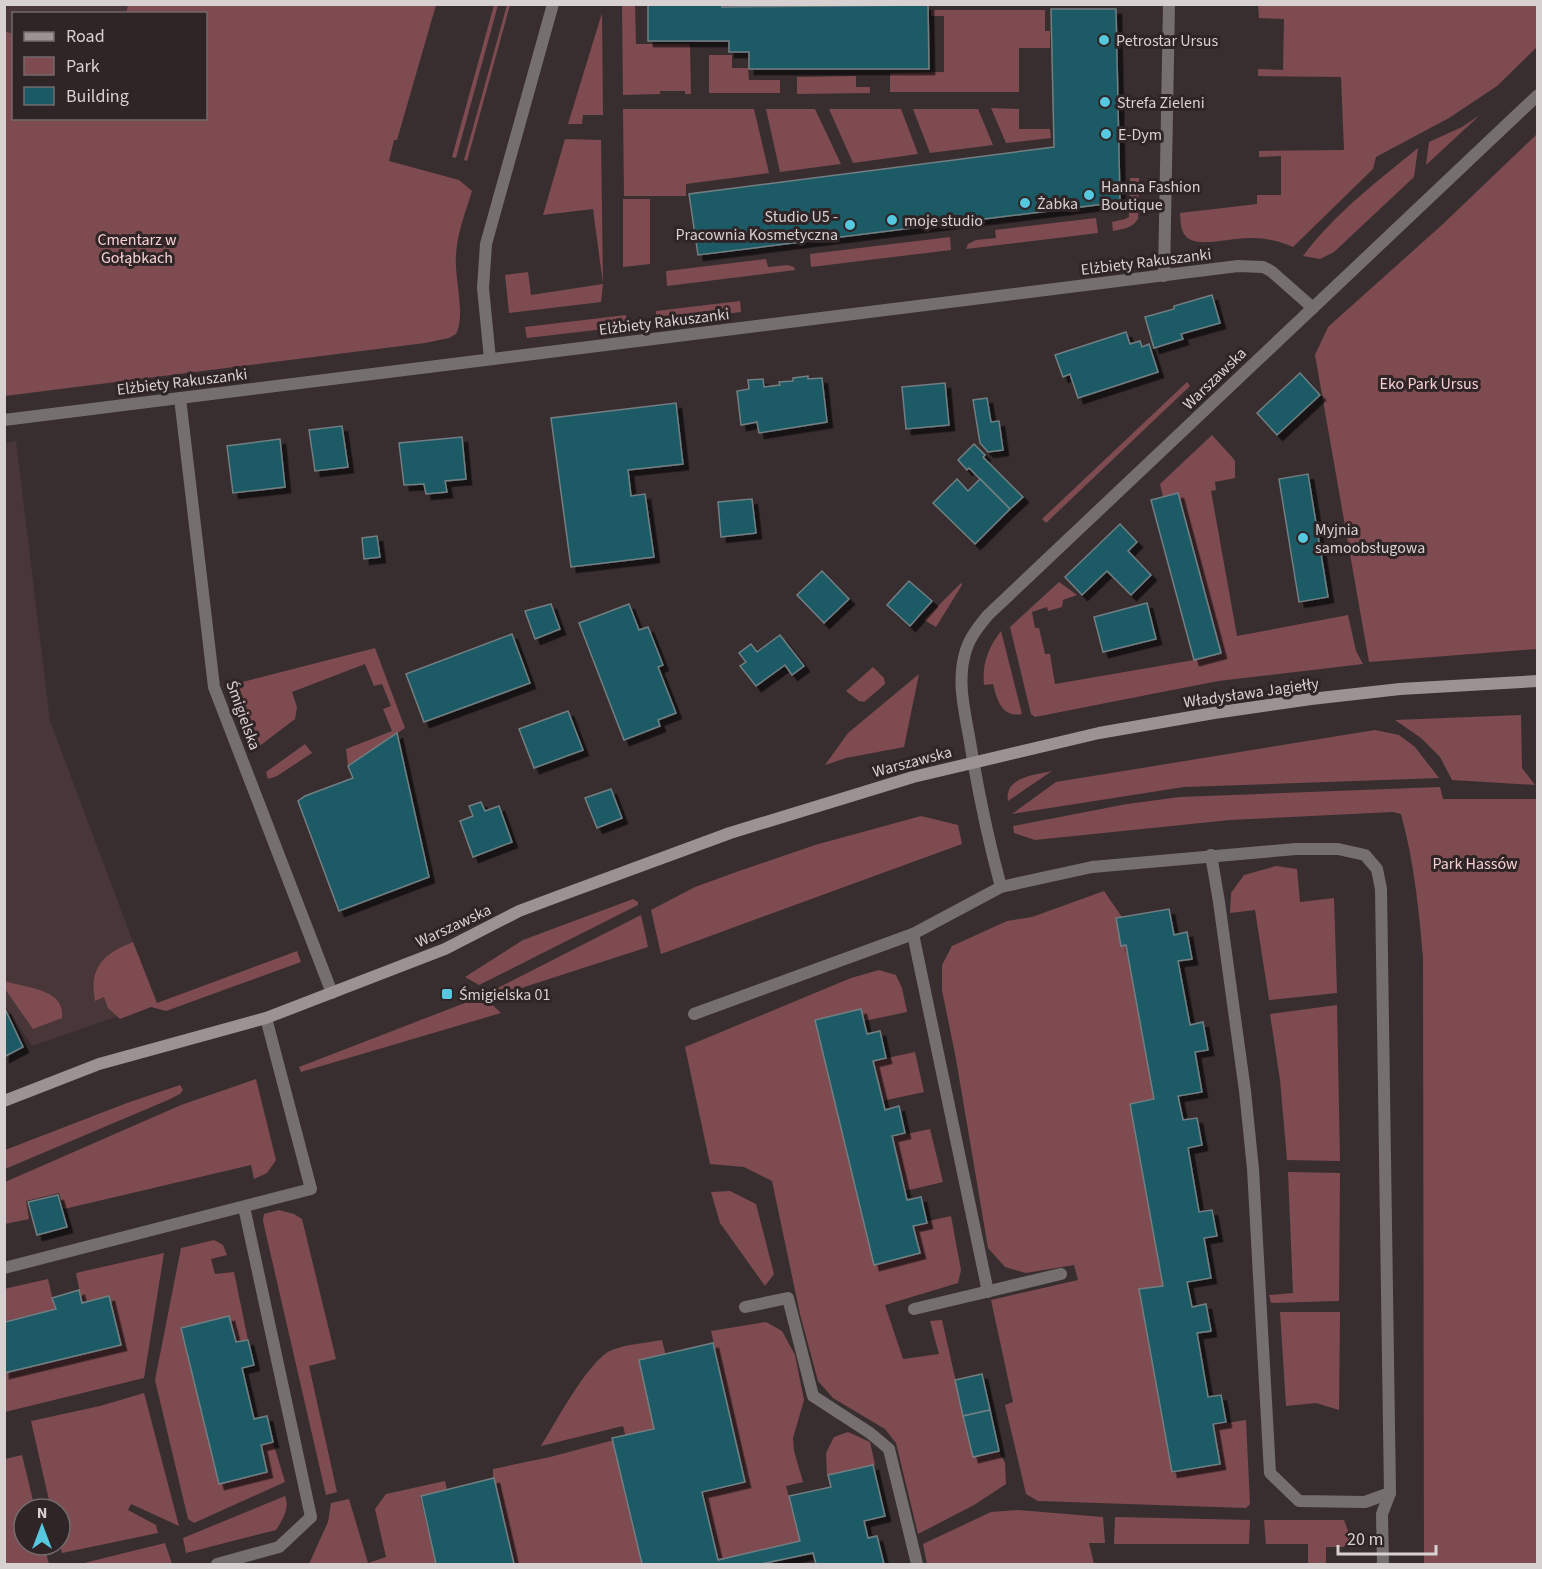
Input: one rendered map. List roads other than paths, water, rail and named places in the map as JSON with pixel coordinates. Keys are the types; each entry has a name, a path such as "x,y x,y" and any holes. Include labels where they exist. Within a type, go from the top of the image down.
{"street":[{"path":"490,359 483,288 486,244 554,4"},
{"path":"1164,276 1169,4"},
{"name":"Warszawska","path":"4,1101 99,1064 266,1018 445,949 519,911 730,833 852,794 973,761 964,707 962,671 966,650 975,631 988,615 1538,95"},
{"name":"Elżbiety Rakuszanki","path":"4,420 1238,267 1263,267 1279,276 1313,308"},
{"name":"Śmigielska","path":"180,398 214,687 332,993"},
{"name":"Władysława Jagiełły","path":"973,761 1099,733 1311,699 1400,689 1538,681"},
{"path":"973,761 982,814 1001,887"},
{"path":"694,1014 913,934 1001,887 1092,867 1211,855 1296,849 1338,849 1365,855 1377,869 1381,889 1389,1493 1382,1514 1383,1564"},
{"path":"1211,855 1220,902 1252,1158 1270,1473 1299,1501 1365,1502 1389,1493"},
{"path":"913,934 988,1292"},
{"path":"4,1268 311,1189 266,1018"},
{"path":"218,1564 279,1547 311,1517 244,1207"},
{"path":"914,1309 1061,1274"},
{"path":"745,1307 788,1298 813,1396 870,1433 889,1449 917,1564"}],"place":[{"name":"Petrostar Ursus","path":"1104,40"},
{"name":"Strefa Zieleni","path":"1105,102"},
{"name":"E-Dym","path":"1106,134"},
{"name":"Hanna Fashion Boutique","path":"1089,195"},
{"name":"Żabka","path":"1025,203"},
{"name":"moje studio","path":"892,220"},
{"name":"Studio U5 - Pracownia Kosmetyczna","path":"850,225"},
{"name":"Myjnia samoobsługowa","path":"1303,538"},
{"name":"Śmigielska 01","path":"447,994"}],"park label":[{"name":"Cmentarz w Gołąbkach","path":"137,248"},
{"name":"Eko Park Ursus","path":"1429,383"},
{"name":"Park Hassów","path":"1475,863"}]}
